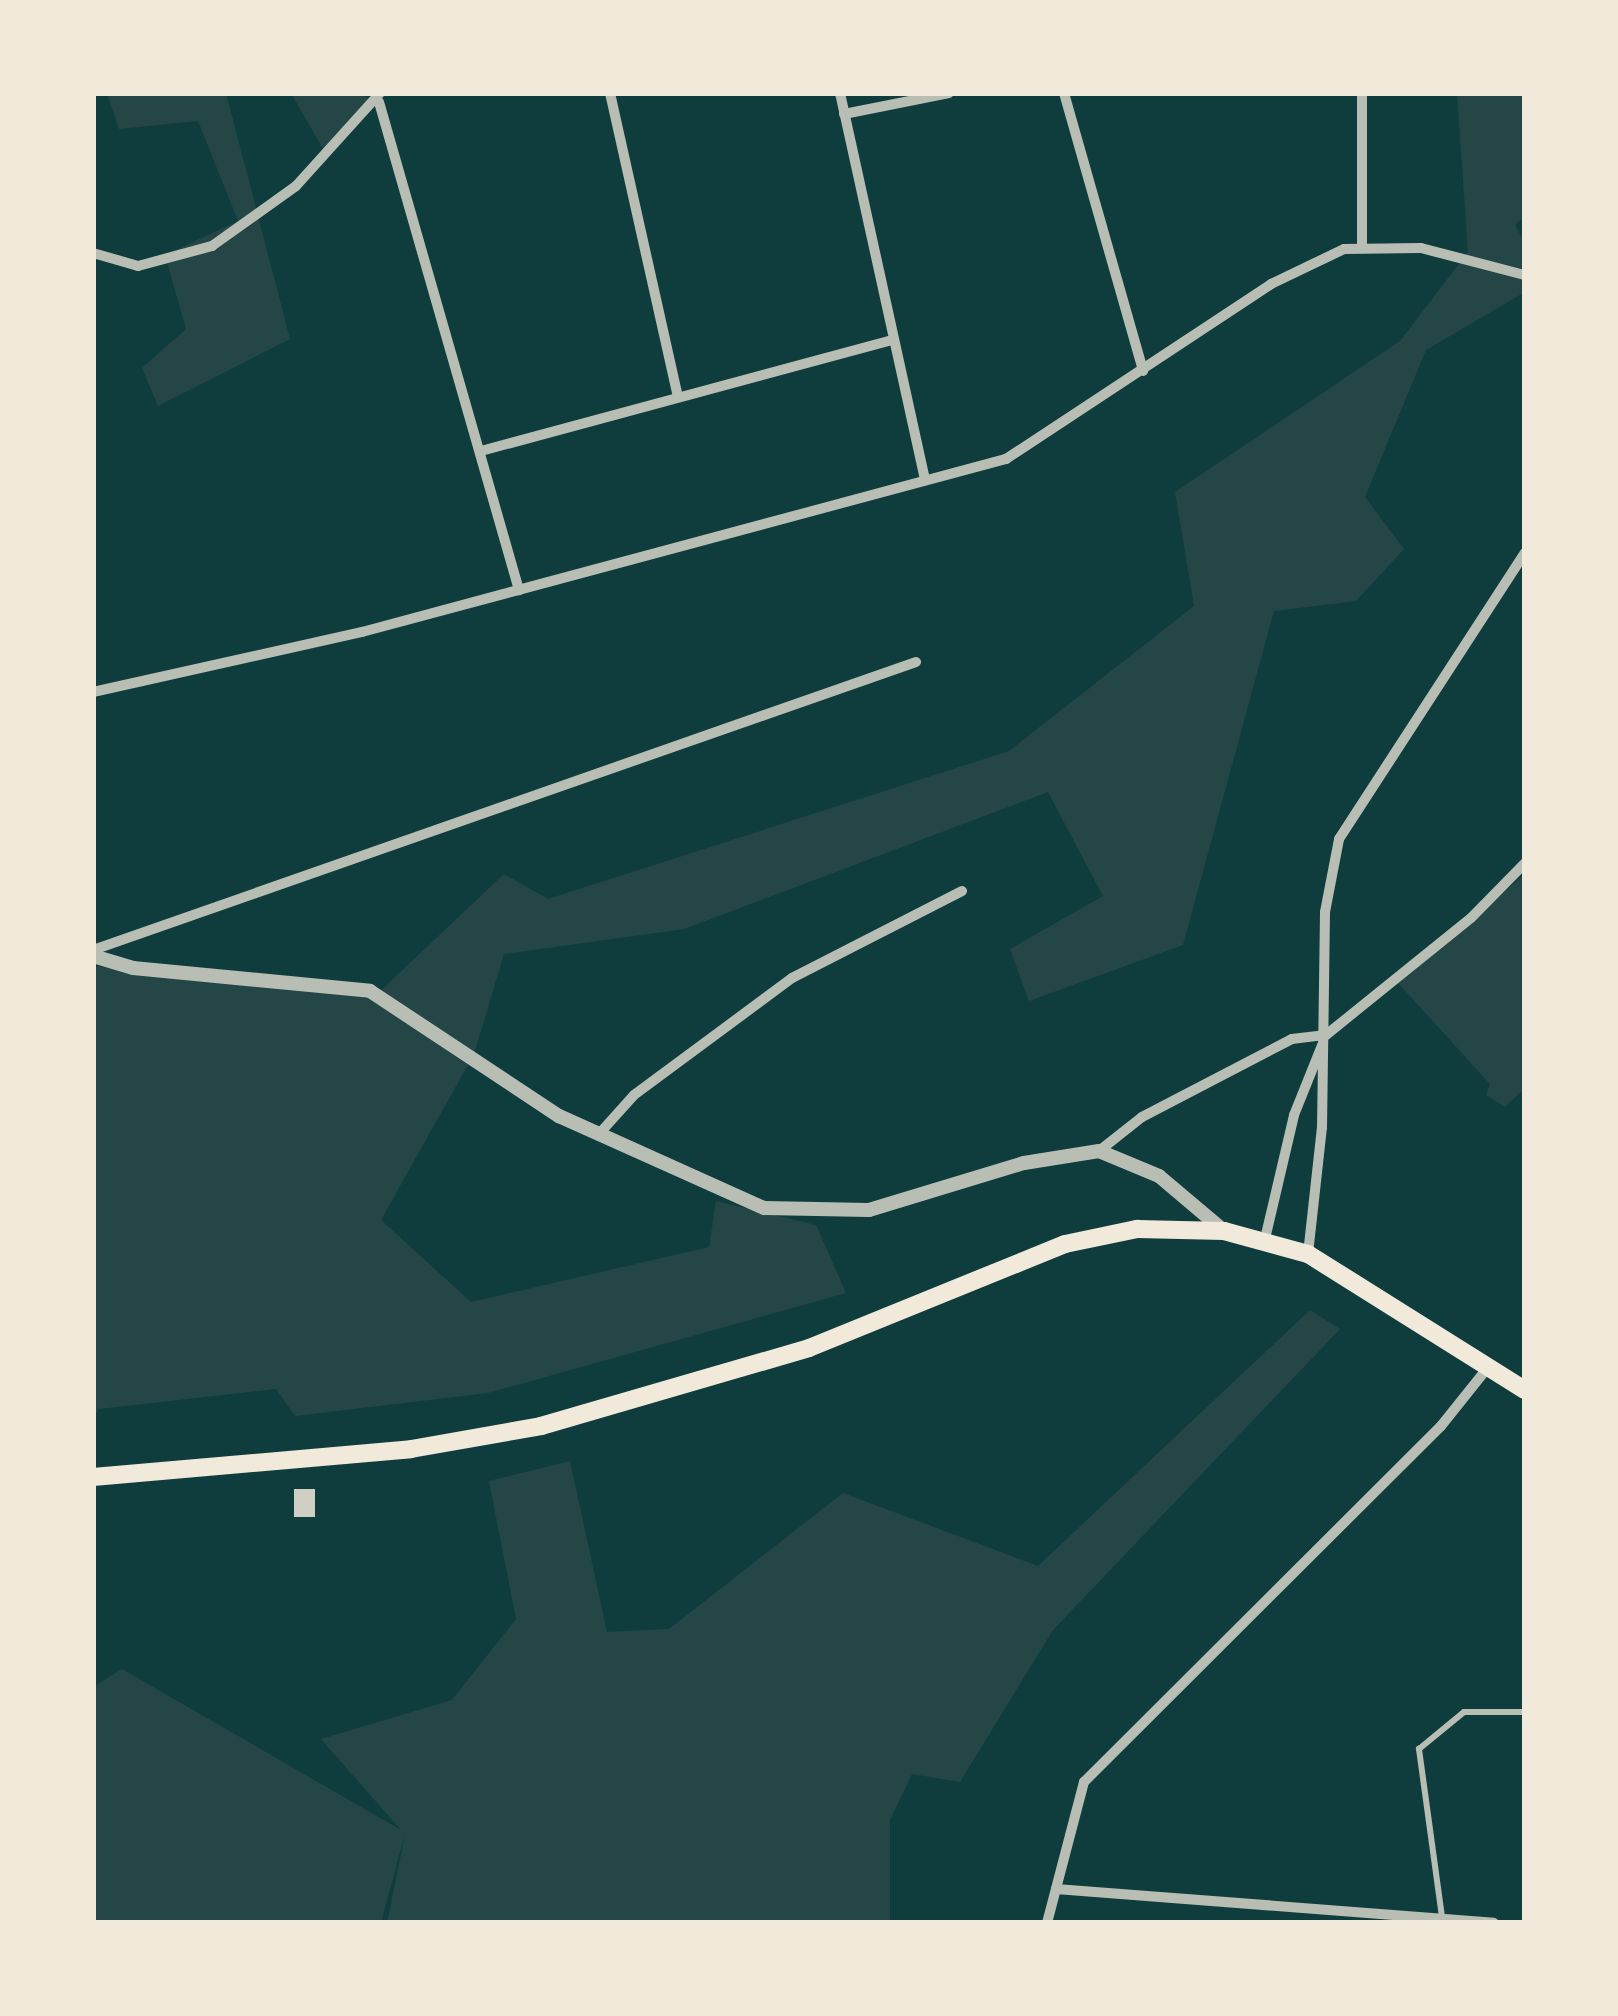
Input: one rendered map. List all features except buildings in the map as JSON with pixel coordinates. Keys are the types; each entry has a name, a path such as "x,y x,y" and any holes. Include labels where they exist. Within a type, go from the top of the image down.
{"main road":[{"path":"93,1477 411,1449 541,1426 883,1324 1065,1244 1137,1229 1224,1231 1308,1254 1525,1390"}],"street":[{"path":"610,93 678,396"},
{"path":"840,93 891,340 926,480"},
{"path":"844,114 949,93"},
{"path":"1064,93 1143,371"},
{"path":"1362,93 1362,247"},
{"path":"93,253 137,266 212,246 296,186 380,98"},
{"path":"380,98 519,590"},
{"path":"93,692 519,590 1006,459 1271,284 1362,247 1421,248 1525,274"},
{"path":"481,451 891,340"},
{"path":"1308,1254 1326,1035 1324,912 1339,839 1525,553"},
{"path":"93,953 916,662"},
{"path":"1265,1239 1294,1115 1326,1035 1471,919 1525,863"},
{"path":"599,1135 634,1095 792,978 962,891"},
{"path":"93,953 133,968 370,991 599,1135 727,1194 804,1214 869,1210 1024,1162 1099,1150 1142,1117 1292,1039 1326,1035"},
{"path":"1099,1150 1159,1176 1224,1231"},
{"path":"1047,1923 1084,1782 1441,1426 1489,1366"},
{"path":"1056,1889 1494,1923"}],"lane":[{"path":"1442,1917 1419,1749 1464,1712 1525,1712"}],"shaded area":[{"path":"107,93 226,93 290,339 158,406 142,368 186,329 165,255 238,221 198,121 119,129"},
{"path":"291,93 362,93 370,100 323,149"},
{"path":"1457,93 1525,93 1525,216 1515,225 1525,243 1525,292 1426,350 1365,497 1404,549 1356,601 1274,611 1183,945 1029,1001 1010,949 1103,896 1048,792 684,929 504,954 474,1054 381,1220 471,1302 709,1247 716,1201 816,1225 846,1293 488,1393 295,1416 276,1389 99,1409 93,1416 93,966 376,995 504,874 548,899 1009,751 1194,606 1175,492 1400,341 1468,252"},
{"path":"1525,874 1525,1088 1505,1107 1486,1095 1490,1084 1398,983"},
{"path":"1310,1310 1340,1329 1053,1630 960,1782 912,1774 890,1820 890,1923 387,1923 405,1834 381,1923 93,1923 93,1687 122,1669 401,1830 321,1739 452,1700 516,1619 489,1481 570,1461 607,1632 669,1629 843,1493 1038,1566"}]}
